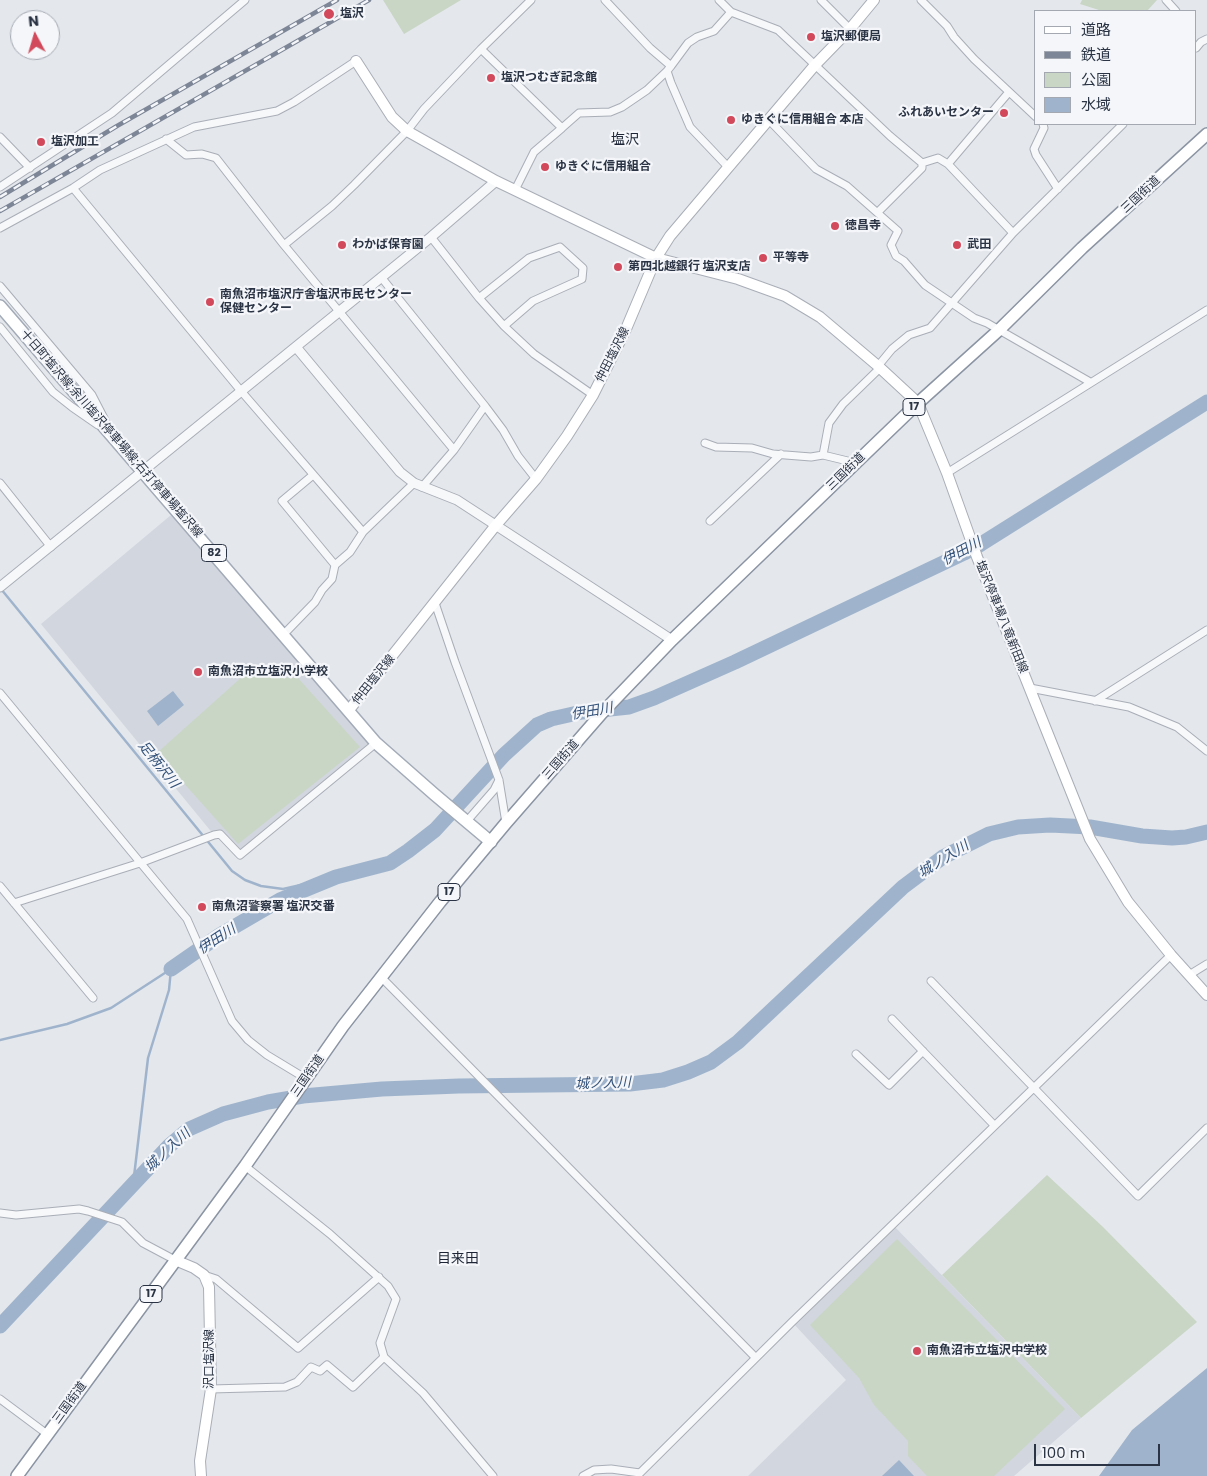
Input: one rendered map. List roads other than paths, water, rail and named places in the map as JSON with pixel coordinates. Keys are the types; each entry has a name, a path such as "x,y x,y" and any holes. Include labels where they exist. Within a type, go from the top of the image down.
{"main road":[{"name":"仲田塩沢線","path":"349,710 496,525 536,479 567,436 593,395 626,329 656,258 670,236 815,65 850,29 874,0"},
{"path":"356,61 392,117 407,131 496,181 656,258 738,279 785,296 820,317 918,403"},
{"name":"三国街道","path":"17,1476 245,1166 305,1078 381,977 506,823 602,713 672,640 918,403 999,330 1082,248 1207,134"},
{"name":"十日町塩沢線;余川塩沢停車場線;石打停車場塩沢線","path":"0,306 284,634 376,744 491,842"},
{"name":"塩沢停車場八竜新田線","path":"918,403 947,473 977,557 1030,688 1073,802 1090,839 1128,902 1171,955"},
{"path":"1171,955 1207,995"},
{"path":"175,1260 194,1268 204,1275"},
{"name":"沢口塩沢線","path":"201,1476 200,1461 211,1390 209,1287 204,1275"}],"street":[{"path":"0,187 112,113 245,0"},
{"path":"284,245 332,206 407,131 424,109 481,49 531,0"},
{"path":"605,0 669,68 682,114 690,127 728,167"},
{"path":"719,0 731,12 778,30 922,163"},
{"path":"821,0 850,29"},
{"path":"921,0 947,26 954,37 974,59 1034,115"},
{"path":"1166,0 1175,10"},
{"path":"515,190 534,152 562,128 579,114 610,112 622,107 647,90 669,68 688,43 697,37 714,31 731,12"},
{"path":"481,49 562,128"},
{"path":"0,228 73,188 100,170 166,139 202,125 277,111 356,61"},
{"path":"948,164 1009,92"},
{"path":"769,120 816,169 847,186 898,231 891,245 896,256 904,261 925,285 950,303 1090,382"},
{"path":"1042,125 1044,128 1034,149 1058,189"},
{"path":"823,455 829,423 843,404 879,367 892,349 909,335 930,328 950,303 1014,233 1122,125"},
{"path":"0,137 30,168"},
{"path":"166,139 186,155 202,154 216,158 284,245 454,450"},
{"path":"922,163 938,158 948,164 1014,233"},
{"path":"878,212 922,168 922,163"},
{"path":"2,585 431,237 496,181"},
{"path":"73,188 241,391 362,532"},
{"path":"431,237 479,298 504,326 534,354 593,395"},
{"path":"479,298 529,258 560,247 583,268 582,279 532,301 504,326"},
{"path":"381,277 485,406 503,430 518,456 536,479"},
{"path":"0,286 92,395 113,436"},
{"path":"947,473 1207,310"},
{"path":"0,327 54,392 113,436"},
{"path":"296,347 400,472 418,485 457,500 672,640"},
{"path":"284,634 316,602 322,590 332,579 335,566 350,552 362,532 418,485 454,450 485,406"},
{"path":"705,442 721,448 752,448 773,454 811,457 823,455 856,463"},
{"path":"710,521 781,454"},
{"path":"313,476 282,501 335,566"},
{"path":"0,483 51,547"},
{"path":"435,603 455,662 500,780 506,823"},
{"path":"1095,701 1207,630"},
{"path":"1030,688 1129,707 1177,726 1207,751"},
{"path":"0,693 187,919 232,1021 248,1040 267,1055 305,1078"},
{"path":"14,903 140,863 214,835 220,834 240,855 376,744"},
{"path":"467,821 494,790 500,780"},
{"path":"0,886 93,998"},
{"path":"583,1476 594,1470 611,1469 640,1473 994,1124 1034,1088 1171,955"},
{"path":"1189,975 1207,964"},
{"path":"381,977 755,1358"},
{"path":"931,981 1138,1196 1207,1128"},
{"path":"892,1019 994,1124"},
{"path":"856,1054 889,1085 922,1051"},
{"path":"245,1166 330,1234 388,1286 396,1299 380,1343 384,1357 423,1393 493,1476"},
{"path":"0,1213 16,1214 79,1209 88,1211 122,1222 143,1243 175,1260"},
{"path":"204,1275 216,1279 298,1348 379,1277"},
{"path":"211,1390 285,1387 297,1382 311,1367 320,1371 327,1365 353,1387 384,1357"},
{"path":"0,1399 47,1434"}],"water":[{"path":"173,691 184,705 158,726 147,711"},
{"path":"1207,1368 1207,1476 1099,1476 1132,1430"},
{"path":"899,1460 914,1476 882,1476"}],"waterway":[{"name":"伊田川","path":"171,969 220,935 280,900 336,877 390,863 435,830 504,755 537,725 551,719 582,712 629,707 654,698 735,662 964,553 1207,402"},
{"name":"足柄沢川","path":"1,589 232,871 245,880 261,886 283,889 336,877"},
{"name":"城ノ入川","path":"0,1326 169,1146 189,1129 223,1114 268,1102 303,1096 382,1089 630,1084 663,1080 711,1062 738,1042 903,887 943,857 989,834 1018,827 1050,825 1090,827 1142,836 1172,838 1207,832"},
{"name":"伊田川","path":"0,1040 67,1024 111,1008 171,969"},
{"path":"133,1185 148,1058 169,990 171,969"}],"railway":[{"path":"0,197 117,126 337,0"},
{"path":"0,211 369,0"}],"place":[{"name":"塩沢","path":"329,14"},
{"name":"塩沢郵便局","path":"811,37"},
{"name":"塩沢つむぎ記念館","path":"491,78"},
{"name":"ふれあいセンター","path":"1004,113"},
{"name":"ゆきぐに信用組合 本店","path":"731,120"},
{"name":"塩沢加工","path":"41,142"},
{"name":"ゆきぐに信用組合","path":"545,167"},
{"name":"徳昌寺","path":"835,226"},
{"name":"わかば保育園","path":"342,245"},
{"name":"武田","path":"957,245"},
{"name":"平等寺","path":"763,258"},
{"name":"第四北越銀行 塩沢支店","path":"618,267"},
{"name":"南魚沼市塩沢庁舎塩沢市民センター 保健センター","path":"210,302"},
{"name":"南魚沼市立塩沢小学校","path":"198,672"},
{"name":"南魚沼警察署 塩沢交番","path":"202,907"},
{"name":"南魚沼市立塩沢中学校","path":"917,1351"}],"district":[{"name":"塩沢","path":"625,140"},
{"name":"目来田","path":"458,1259"}]}
